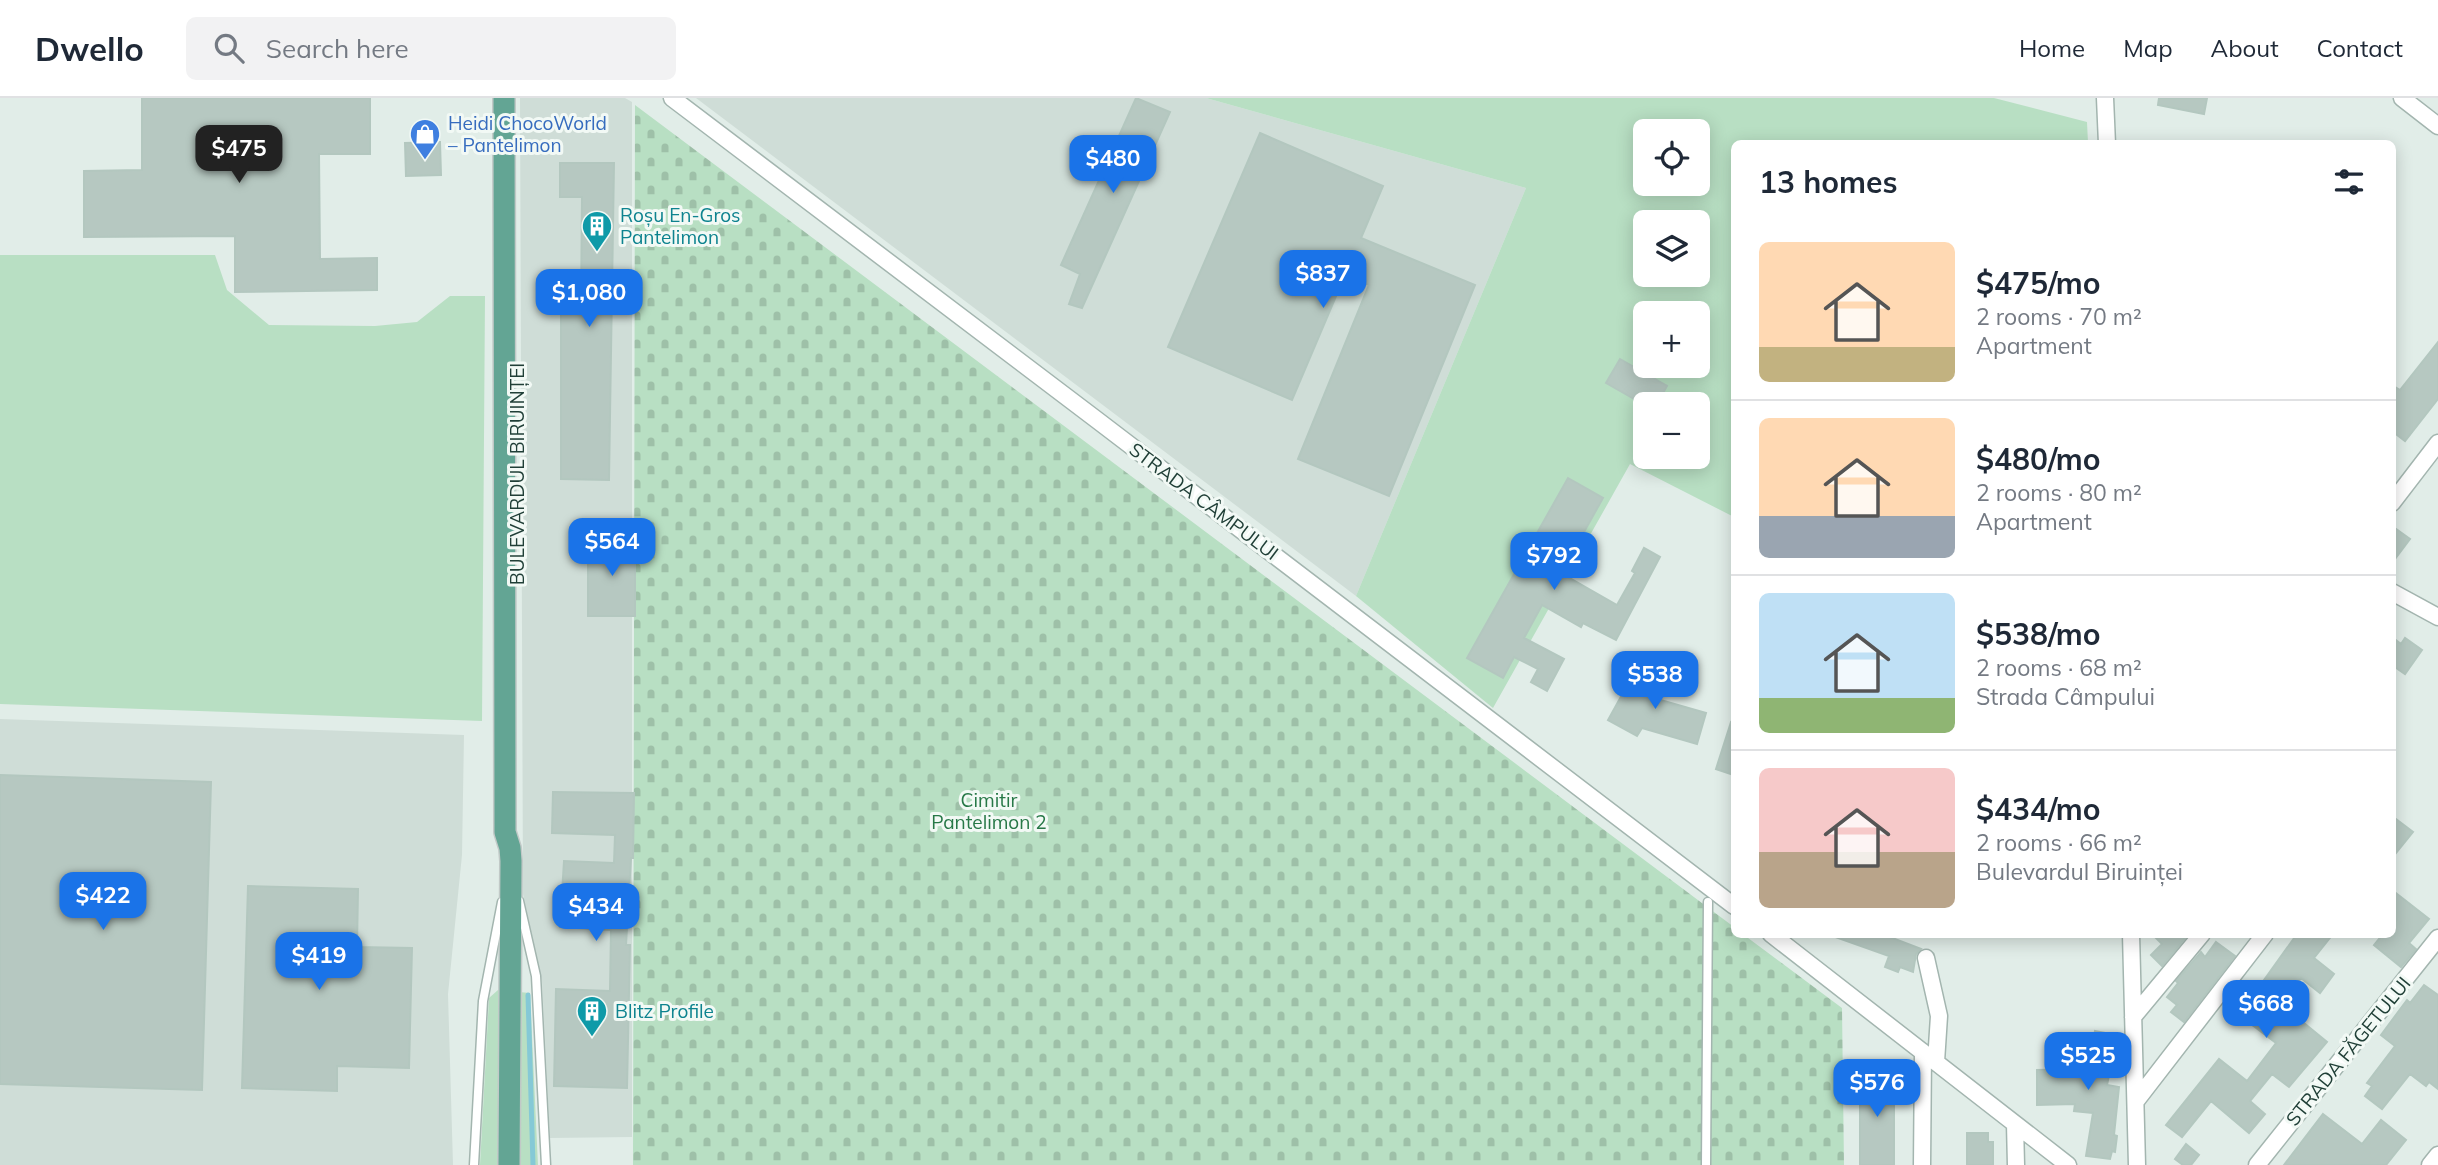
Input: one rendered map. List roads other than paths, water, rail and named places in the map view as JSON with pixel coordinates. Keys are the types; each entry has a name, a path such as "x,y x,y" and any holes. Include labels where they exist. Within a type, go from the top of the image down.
{"main road":[{"name":"BULEVARDUL BIRUINȚEI","path":"503,98 505,832 510,854 509,1165"},
{"name":"BULEVARDUL BIRUINȚEI","path":"510,854 517,833 517,98"}],"street":[{"name":"STRADA CÂMPULUI","path":"672,98 1731,904"},
{"path":"2105,98 2107,140"},
{"path":"2408,100 2438,126"},
{"path":"2396,498 2438,443"},
{"path":"2396,594 2438,617"},
{"path":"1776,938 2068,1165"},
{"path":"2132,938 2137,1165"},
{"path":"2133,1017 2199,938"},
{"path":"2136,1101 2262,938"},
{"name":"STRADA FĂGETULUI","path":"2257,1165 2438,938"},
{"path":"1926,958 1939,1016 1936,1062"},
{"path":"1922,1165 1923,1052"},
{"path":"2015,1124 2015,1165"},
{"path":"2430,1165 2438,1155"}],"lane":[{"path":"474,1165 483,1001 510,854"},
{"path":"510,854 536,976 546,1165"},
{"path":"1706,1165 1708,902"}],"waterway":[{"path":"528,995 533,1165"}],"place":[{"name":"Heidi ChocoWorld – Pantelimon","path":"425,161"},
{"name":"Roșu En-Gros Pantelimon","path":"597,253"},
{"name":"Blitz Profile","path":"592,1038"}],"park label":[{"name":"Cimitir Pantelimon 2","path":"989,811"}]}
